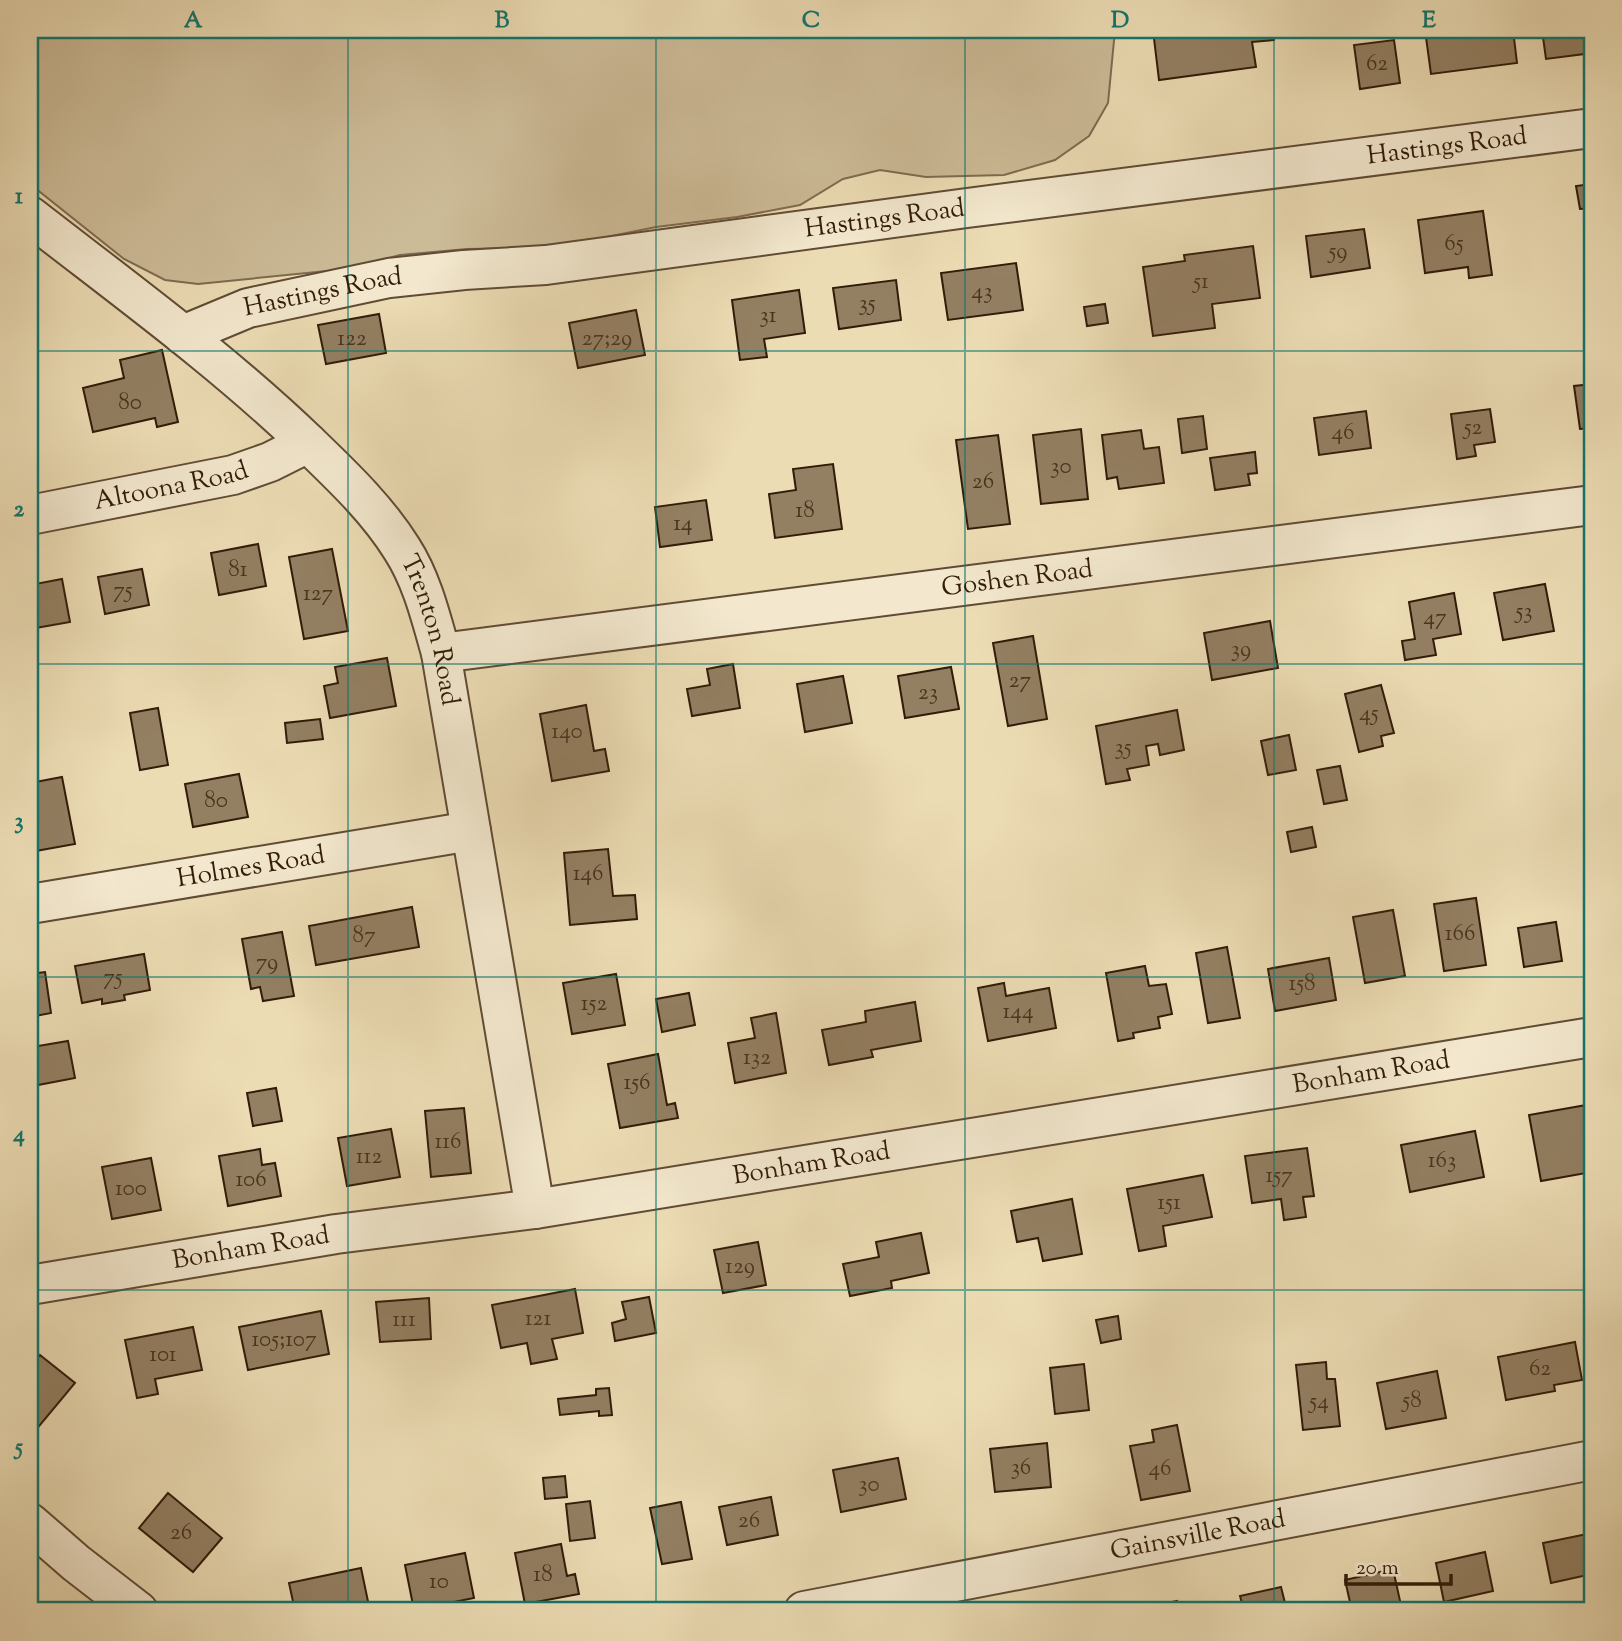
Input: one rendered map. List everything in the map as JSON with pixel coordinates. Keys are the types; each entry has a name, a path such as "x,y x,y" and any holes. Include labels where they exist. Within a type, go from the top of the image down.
{"street":[{"name":"Hastings Road","path":"183,335 248,308 389,278 546,265 993,204 1592,128"},
{"name":"Trenton Road","path":"30,216 256,395 308,443 372,509 403,551 422,591 441,653 535,1209"},
{"name":"Altoona Road","path":"30,515 233,475 270,462 308,443"},
{"name":"Goshen Road","path":"441,653 1592,505"},
{"name":"Holmes Road","path":"30,904 471,831"},
{"name":"Bonham Road","path":"30,1285 336,1234 535,1209 1592,1037"},
{"name":"Gainsville Road","path":"804,1611 1592,1460"},
{"path":"30,1523 75,1563 138,1611"}],"shaded area":[{"path":"30,30 1115,30 1108,103 1089,136 1055,160 1004,175 926,177 880,170 843,179 800,205 737,217 656,227 592,240 524,248 467,249 400,255 347,269 198,284 165,280 124,259 30,184"}],"building":[{"path":"1153,30 1273,30 1274,40 1252,42 1256,67 1159,80"},
{"path":"1425,30 1513,30 1517,63 1431,74"},
{"path":"1542,30 1592,30 1592,53 1546,59"},
{"path":"1394,40 1400,83 1360,89 1354,45"},
{"path":"1592,184 1592,208 1580,209 1576,186"},
{"path":"1483,211 1492,275 1469,278 1468,267 1425,273 1418,220"},
{"path":"1364,229 1370,268 1311,277 1306,236"},
{"path":"1253,246 1260,298 1212,304 1215,328 1153,336 1143,267 1185,261 1184,255"},
{"path":"1016,263 1023,310 948,320 941,273"},
{"path":"896,280 901,320 839,329 833,288"},
{"path":"799,290 805,333 764,339 767,357 740,360 732,300"},
{"path":"1105,304 1108,323 1087,326 1084,307"},
{"path":"636,310 645,355 578,368 569,323"},
{"path":"379,314 386,353 326,364 318,325"},
{"path":"162,350 178,422 157,427 155,418 93,432 83,388 124,378 120,360"},
{"path":"1592,384 1592,428 1580,429 1574,386"},
{"path":"1490,409 1495,442 1474,445 1476,456 1457,459 1451,414"},
{"path":"1366,411 1371,448 1319,455 1314,418"},
{"path":"1203,416 1207,449 1182,453 1178,419"},
{"path":"1081,429 1088,499 1041,504 1033,435"},
{"path":"1141,430 1144,449 1159,447 1164,483 1119,489 1117,477 1107,479 1102,435"},
{"path":"998,435 1010,524 968,529 956,440"},
{"path":"1255,452 1257,473 1248,474 1250,485 1215,490 1210,458"},
{"path":"833,464 842,529 775,538 769,494 796,490 793,469"},
{"path":"706,500 712,540 660,547 655,507"},
{"path":"258,544 266,586 219,595 211,553"},
{"path":"332,549 348,631 304,639 289,557"},
{"path":"142,569 149,605 105,614 98,577"},
{"path":"62,579 70,622 30,629 30,585"},
{"path":"1545,584 1554,631 1503,640 1494,593"},
{"path":"1454,593 1461,634 1433,639 1436,655 1405,660 1402,641 1415,639 1409,602"},
{"path":"1270,621 1278,668 1212,680 1204,633"},
{"path":"1033,636 1047,719 1008,726 993,643"},
{"path":"387,658 396,706 330,718 324,686 338,683 335,667"},
{"path":"733,664 740,708 692,716 687,689 710,685 707,669"},
{"path":"951,667 959,709 905,718 898,676"},
{"path":"843,676 852,723 805,732 797,684"},
{"path":"1381,685 1394,733 1381,736 1383,746 1359,752 1345,694"},
{"path":"586,705 594,751 605,749 609,771 552,781 540,714"},
{"path":"158,708 168,765 140,770 130,713"},
{"path":"1177,710 1184,750 1160,755 1158,744 1146,746 1149,765 1127,769 1130,780 1106,784 1096,726"},
{"path":"320,719 323,739 287,743 285,723"},
{"path":"1289,735 1296,770 1268,775 1261,741"},
{"path":"1340,766 1347,800 1324,804 1317,770"},
{"path":"239,774 248,817 193,827 185,784"},
{"path":"62,777 75,844 30,852 30,783"},
{"path":"1312,827 1316,847 1291,852 1287,832"},
{"path":"608,849 613,896 635,895 637,919 570,925 564,853"},
{"path":"1476,898 1486,965 1444,971 1434,904"},
{"path":"412,907 419,947 316,965 309,926"},
{"path":"1393,910 1405,976 1365,983 1353,917"},
{"path":"1556,922 1562,961 1524,967 1518,928"},
{"path":"282,932 294,996 263,1001 260,987 251,989 242,939"},
{"path":"1227,947 1240,1018 1208,1023 1196,953"},
{"path":"144,954 150,990 124,995 125,1000 102,1004 102,999 82,1003 75,966"},
{"path":"1329,958 1336,1000 1275,1011 1268,969"},
{"path":"1145,966 1149,986 1166,984 1172,1014 1158,1017 1160,1028 1133,1033 1134,1038 1118,1041 1106,973"},
{"path":"45,972 51,1013 30,1017 30,974"},
{"path":"616,974 625,1025 572,1034 563,983"},
{"path":"1004,983 1006,996 1049,988 1056,1028 988,1041 978,988"},
{"path":"689,993 695,1025 662,1032 656,999"},
{"path":"915,1002 921,1041 871,1050 873,1057 829,1065 822,1030 866,1022 865,1011"},
{"path":"776,1013 786,1073 735,1083 728,1043 755,1038 751,1018"},
{"path":"68,1041 75,1078 38,1085 32,1047"},
{"path":"658,1054 667,1105 675,1103 678,1118 620,1128 608,1064"},
{"path":"276,1088 282,1121 253,1126 247,1093"},
{"path":"1592,1104 1592,1172 1541,1181 1529,1115"},
{"path":"464,1108 471,1173 431,1177 425,1111"},
{"path":"391,1129 400,1177 347,1186 338,1138"},
{"path":"1475,1131 1484,1177 1410,1192 1401,1145"},
{"path":"1307,1148 1314,1196 1303,1197 1306,1217 1284,1220 1281,1199 1252,1203 1245,1156"},
{"path":"260,1149 262,1165 275,1163 281,1196 228,1206 219,1156"},
{"path":"151,1158 161,1210 112,1219 102,1167"},
{"path":"1203,1175 1212,1217 1163,1226 1166,1246 1139,1251 1127,1189"},
{"path":"1072,1199 1082,1254 1043,1261 1038,1238 1017,1242 1011,1211"},
{"path":"30,1210 36,1242 30,1243"},
{"path":"1592,1223 1592,1239 1587,1240 1584,1225"},
{"path":"921,1233 929,1273 891,1281 892,1288 850,1296 843,1264 879,1257 876,1242"},
{"path":"758,1242 766,1285 723,1293 714,1250"},
{"path":"575,1289 583,1333 552,1339 557,1359 531,1364 527,1343 501,1348 492,1305"},
{"path":"649,1297 656,1333 615,1341 612,1323 626,1319 622,1302"},
{"path":"429,1298 431,1339 380,1342 376,1302"},
{"path":"321,1311 329,1354 248,1370 239,1327"},
{"path":"1118,1316 1121,1339 1101,1343 1096,1320"},
{"path":"193,1327 202,1370 155,1379 158,1394 137,1398 125,1340"},
{"path":"1575,1342 1582,1380 1554,1385 1555,1391 1506,1400 1498,1357"},
{"path":"40,1355 75,1383 30,1437 30,1368"},
{"path":"1326,1362 1327,1379 1335,1379 1340,1426 1303,1430 1296,1365"},
{"path":"1084,1364 1089,1410 1055,1414 1050,1368"},
{"path":"1437,1371 1446,1418 1386,1429 1377,1383"},
{"path":"609,1388 612,1415 599,1416 599,1411 560,1415 558,1399 596,1395 596,1389"},
{"path":"1177,1425 1190,1491 1141,1500 1130,1446 1154,1442 1152,1430"},
{"path":"1047,1443 1051,1487 995,1492 990,1449"},
{"path":"898,1458 906,1499 841,1512 833,1470"},
{"path":"565,1476 567,1497 545,1499 543,1478"},
{"path":"168,1493 222,1538 193,1572 139,1528"},
{"path":"771,1497 778,1535 727,1545 719,1507"},
{"path":"590,1501 595,1538 570,1541 566,1504"},
{"path":"681,1502 692,1559 662,1564 650,1508"},
{"path":"1592,1533 1592,1574 1551,1583 1543,1543"},
{"path":"561,1544 567,1576 575,1574 579,1594 525,1604 515,1553"},
{"path":"1485,1552 1493,1591 1444,1602 1436,1563"},
{"path":"465,1553 474,1598 414,1610 405,1565"},
{"path":"361,1568 370,1611 295,1611 289,1583"},
{"path":"1393,1569 1402,1610 1352,1611 1345,1580"},
{"path":"1281,1587 1287,1611 1244,1611 1240,1596"},
{"path":"1177,1601 1179,1611 1127,1611"}]}
